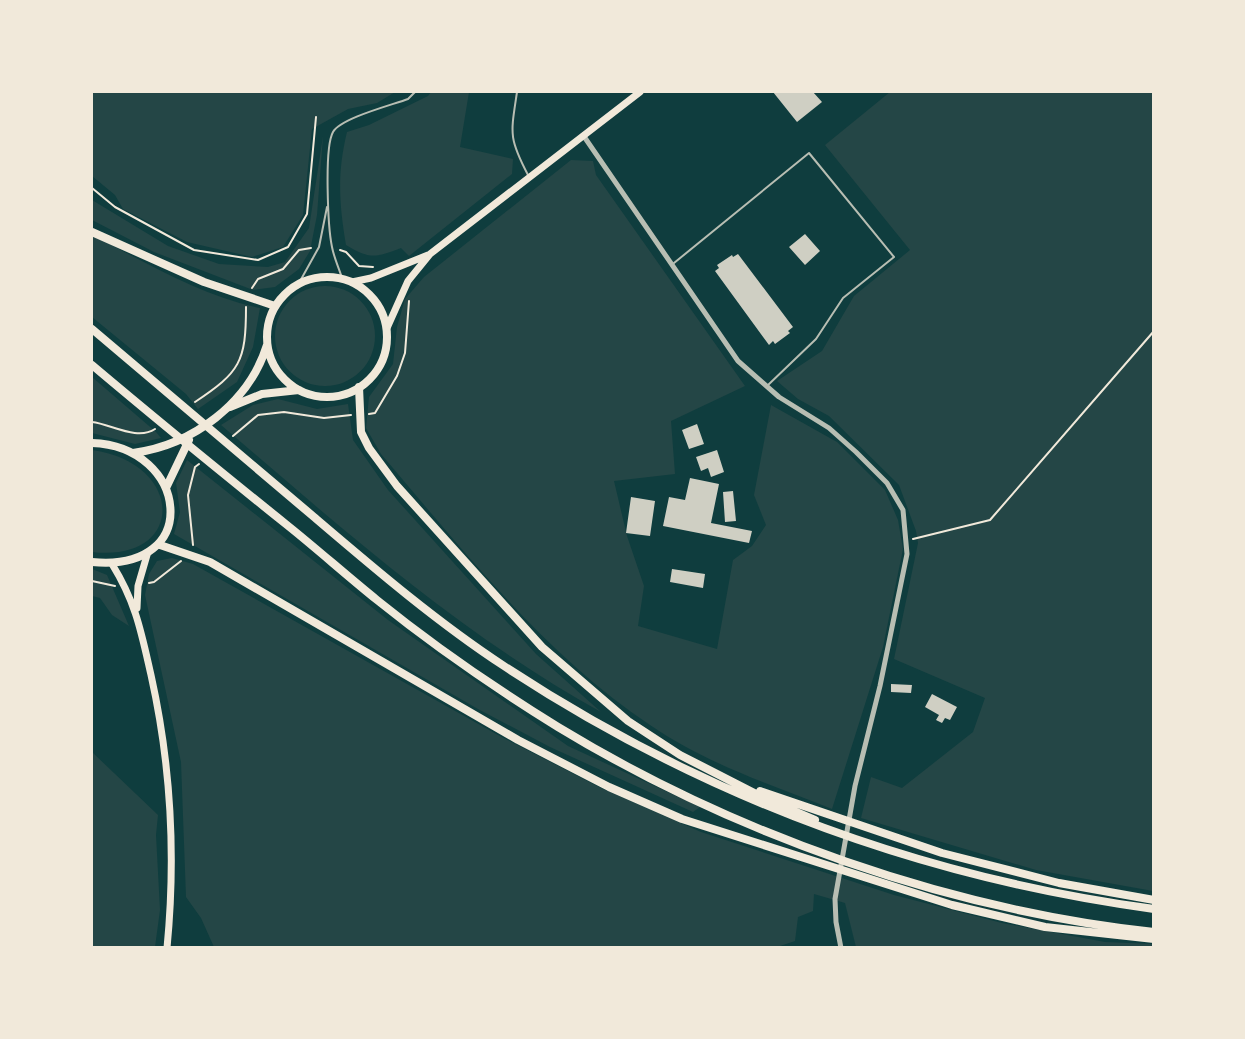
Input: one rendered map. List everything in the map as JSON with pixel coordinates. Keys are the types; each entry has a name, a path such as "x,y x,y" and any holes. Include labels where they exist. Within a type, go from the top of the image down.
{"main road":[{"path":"387,328 408,282 430,254 640,92"},
{"path":"92,232 204,282 275,306"},
{"path":"352,282 371,278 430,254"},
{"path":"133,453 152,450 190,437 228,408 258,371 267,344 268,324 275,306 286,293 300,283 320,277 342,278 369,293 381,309 387,328 387,345 382,362 373,376 360,387 330,397 299,390 262,394 228,408"},
{"path":"92,329 422,605 502,664 591,721 668,762 741,796 817,827 884,850 959,872 1063,895 1154,909"},
{"path":"267,344 278,371 299,390"},
{"path":"92,365 437,647 559,727 698,801 853,862 969,898 1087,923 1154,932"},
{"path":"360,387 361,432 369,448 397,486 542,647 628,721 680,755 768,800 884,850"},
{"path":"166,488 190,437"},
{"path":"92,442 133,453 158,471 166,488 171,512 167,531 160,544 147,555 112,564 92,562"},
{"path":"160,544 210,562 518,740 609,787 682,819 952,905 1045,927 1154,939"},
{"path":"137,613 138,585 147,555"},
{"path":"112,564 137,613 159,712 171,810 167,948"},
{"path":"729,780 942,853 1059,883 1154,900"}],"street":[{"path":"583,135 674,264 738,361 767,386 829,428 887,483 903,510 908,540 880,687 855,786 836,899 836,922 841,948"}],"lane":[{"path":"342,278 332,247 328,204 330,145 333,132 342,123 408,99 415,92"},
{"path":"517,92 512,131 513,146 529,177"},
{"path":"674,264 809,153 894,257 843,298 816,339 767,386"},
{"path":"300,283 319,247 328,204"}],"path":[{"path":"92,188 115,207 194,250 258,260 288,247 307,214 316,117"},
{"path":"908,540 990,520 1154,332"}],"shaded area":[{"path":"92,92 395,92 377,103 348,109 312,129 303,215 283,247 252,257 187,242 123,209 115,195 92,176"},
{"path":"431,92 469,92 460,147 513,159 512,174 409,256 401,248 372,256 361,253 346,245 342,215 340,175 347,132 369,125 428,96"},
{"path":"890,92 1153,92 1153,891 1036,870 861,818 871,777 902,788 973,732 985,698 894,659 918,543 916,531 899,485 829,416 798,399 777,381 822,351 854,296 910,250 825,145"},
{"path":"323,136 317,215 310,251 299,269 275,287 253,290 154,252 92,220 92,200 168,246 219,264 268,267 285,262 309,228"},
{"path":"571,160 593,161 596,175 745,386 671,421 675,474 614,481 627,536 644,586 638,626 717,649 733,560 752,546 766,525 754,495 771,405 837,442 885,490 898,520 903,549 883,647 832,809 738,772 693,751 650,725 575,667 506,599 474,563 381,454 366,428 369,397 393,364 397,327 405,299 424,277"},
{"path":"92,235 195,287 238,303 260,308 253,347 237,382 198,409 186,394 92,317"},
{"path":"325,286 344,289 361,300 372,317 375,336 372,355 361,372 344,383 325,386 306,383 289,372 278,355 275,336 278,317 289,300 306,289"},
{"path":"92,377 161,438 135,444 92,433"},
{"path":"278,399 317,409 348,404 353,440 388,490 536,654 601,712 550,682 451,615 357,541 221,425 253,405"},
{"path":"92,450 123,459 145,473 158,491 162,510 158,528 145,543 123,551 92,552"},
{"path":"187,460 388,620 568,746 700,807 693,812 550,747 478,709 174,534 180,512 176,483"},
{"path":"172,558 193,564 498,735 601,788 701,832 894,895 1002,923 1105,942 1153,944 1153,947 856,947 845,903 814,894 813,911 798,917 795,941 777,947 214,947 201,918 186,897 181,762 145,595 149,574 157,561"},
{"path":"92,569 107,575 129,626 112,615 100,598 92,596"},
{"path":"92,752 158,815 156,835 160,910 155,947 92,947"}],"building":[{"path":"773,92 813,92 822,102 797,122"},
{"path":"805,234 820,251 805,265 789,247"},
{"path":"738,254 793,327 788,331 790,333 775,344 773,341 769,345 715,271 719,268 717,265 732,255 733,257"},
{"path":"697,424 704,444 689,449 682,430"},
{"path":"717,450 724,472 711,477 708,468 701,471 696,457"},
{"path":"690,478 719,484 711,523 752,531 749,543 663,526 669,497 685,500"},
{"path":"733,491 736,521 725,522 723,492"},
{"path":"631,497 655,501 650,536 626,533"},
{"path":"672,569 705,574 703,588 670,582"},
{"path":"891,684 912,685 911,693 891,692"},
{"path":"932,694 957,707 950,720 945,718 942,723 936,720 939,715 925,707"}]}
